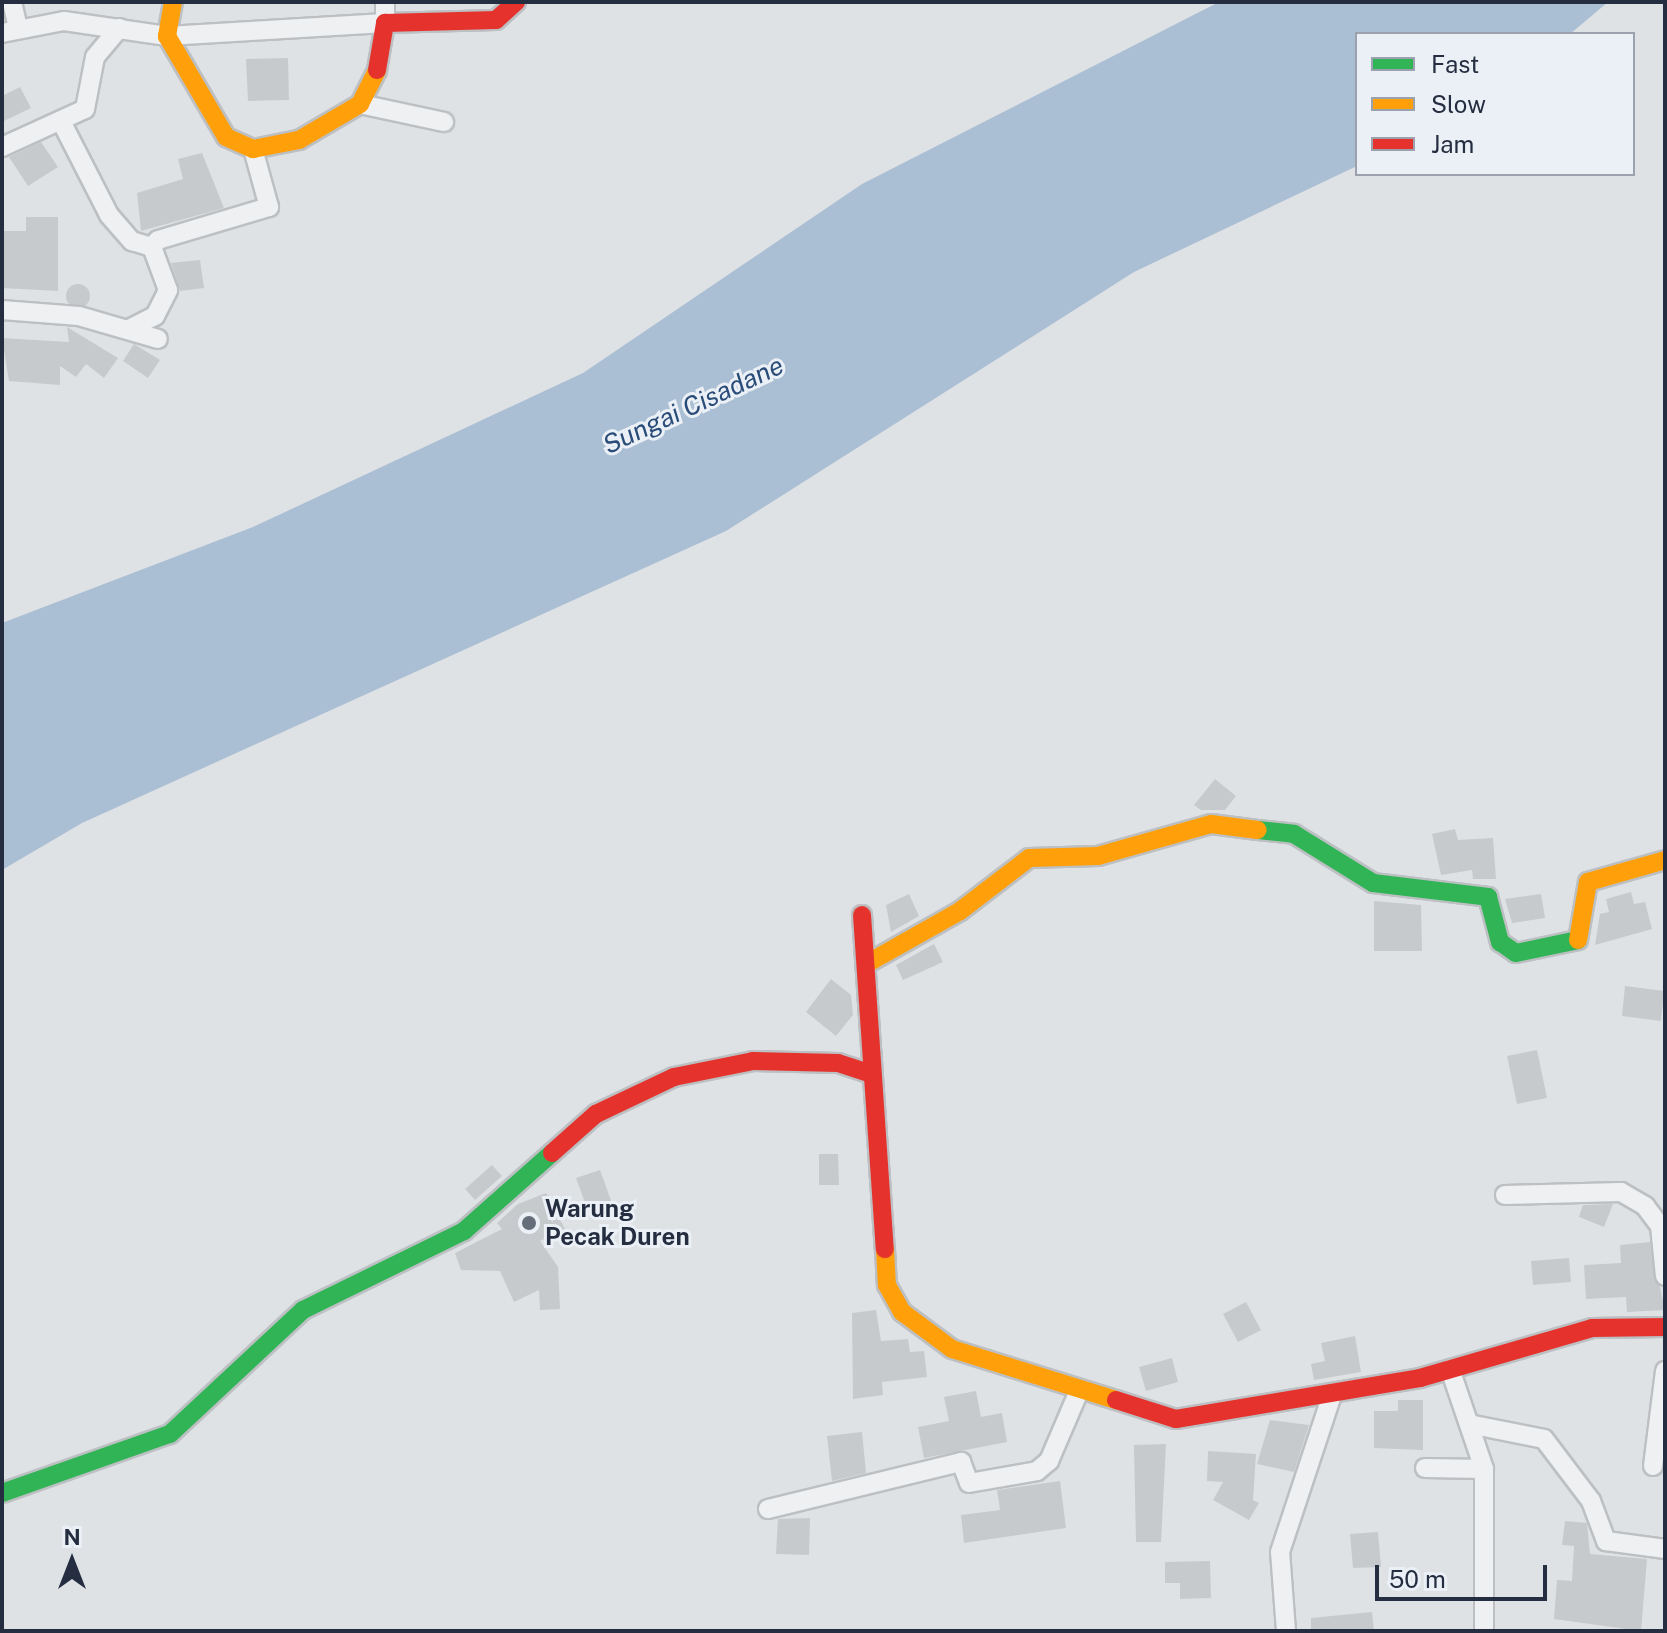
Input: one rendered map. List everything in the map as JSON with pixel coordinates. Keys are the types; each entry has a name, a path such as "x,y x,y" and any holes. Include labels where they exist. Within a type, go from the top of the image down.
{"street":[{"path":"12,2 10,30 64,21 167,36 496,20 516,2"},
{"path":"173,2 167,36 226,137 253,149 299,140 360,104 376,76 385,23 385,2"},
{"path":"2,147 63,125 85,109 95,57 119,28"},
{"path":"360,104 444,122"},
{"path":"63,125 109,215 132,241 152,247 269,207 253,149"},
{"path":"131,328 155,316 168,290 152,247"},
{"path":"2,310 131,328 158,339"},
{"path":"868,963 960,911 1029,858 1098,856 1211,824 1294,834 1373,883 1488,897 1500,942 1516,953 1580,940 1588,882 1665,860"},
{"path":"862,915 868,963 868,1073 887,1285 902,1312 952,1349 1176,1419 1332,1395 1450,1369 1564,1334 1665,1327"},
{"path":"2,1493 170,1434 303,1310 464,1231 596,1114 674,1077 753,1061 838,1063 868,1073"},
{"path":"1505,1195 1621,1192 1645,1206 1660,1226 1665,1276"},
{"path":"1450,1369 1474,1425 1484,1469 1484,1631"},
{"path":"1653,1466 1665,1371"},
{"path":"768,1509 961,1462 969,1483 1037,1471 1049,1461 1079,1391"},
{"path":"1286,1631 1280,1552 1332,1395"},
{"path":"1474,1425 1544,1439 1591,1501 1606,1541 1665,1549"},
{"path":"1425,1468 1484,1469"}],"water":[{"name":"Sungai Cisadane","path":"1219,2 1608,2 1572,32 1355,32 1355,167 1134,272 726,531 82,823 2,870 2,623 253,527 583,373 862,184"}],"building":[{"path":"288,58 289,100 248,101 246,59"},
{"path":"20,87 31,108 2,122 2,96"},
{"path":"41,142 58,167 28,186 9,157"},
{"path":"202,153 224,208 141,231 137,193 183,179 178,159"},
{"path":"26,217 58,217 58,291 2,288 2,231 26,231"},
{"path":"200,260 204,288 180,291 171,263"},
{"path":"78,284 89,291 90,296 83,307 78,308 67,301 66,296 73,285"},
{"path":"67,327 118,358 104,378 86,364 76,377 60,366 60,385 9,381 2,338 69,342"},
{"path":"134,344 160,360 148,378 123,361"},
{"path":"1215,779 1236,796 1225,810 1201,810 1194,805"},
{"path":"1455,829 1458,840 1493,838 1496,879 1473,879 1472,870 1441,875 1432,834"},
{"path":"1631,892 1634,904 1645,902 1652,929 1595,945 1600,914 1609,912 1606,899"},
{"path":"909,894 919,916 891,932 886,905"},
{"path":"1541,894 1545,918 1512,923 1505,899"},
{"path":"1374,901 1421,905 1422,951 1374,951"},
{"path":"934,944 943,962 903,980 896,965"},
{"path":"831,979 851,995 853,1015 836,1036 806,1012"},
{"path":"1625,986 1664,991 1661,1021 1622,1016"},
{"path":"1537,1050 1547,1098 1517,1104 1507,1056"},
{"path":"819,1154 838,1154 839,1185 819,1185"},
{"path":"492,1165 502,1176 475,1200 465,1189"},
{"path":"600,1170 613,1206 589,1214 576,1178"},
{"path":"546,1193 565,1229 540,1241 558,1267 560,1309 540,1310 539,1290 514,1302 500,1271 461,1270 455,1253 502,1229 497,1223 518,1204"},
{"path":"1613,1204 1604,1227 1579,1217 1583,1205"},
{"path":"1650,1242 1665,1310 1627,1312 1626,1297 1586,1299 1584,1265 1621,1263 1620,1245"},
{"path":"1569,1258 1571,1282 1533,1285 1531,1261"},
{"path":"1246,1302 1261,1330 1238,1342 1223,1314"},
{"path":"876,1310 881,1341 908,1339 910,1352 924,1351 927,1377 882,1382 883,1395 853,1399 852,1313"},
{"path":"1355,1336 1361,1372 1314,1380 1311,1364 1325,1361 1321,1343"},
{"path":"1172,1358 1178,1382 1146,1391 1139,1367"},
{"path":"976,1391 981,1417 1002,1413 1007,1442 924,1458 918,1427 949,1421 944,1397"},
{"path":"1398,1400 1423,1400 1423,1450 1374,1448 1374,1411 1398,1411"},
{"path":"1270,1420 1309,1425 1294,1472 1257,1464"},
{"path":"862,1432 866,1473 832,1481 827,1436"},
{"path":"1166,1444 1161,1542 1136,1542 1134,1445"},
{"path":"1208,1451 1256,1454 1253,1500 1259,1503 1249,1520 1213,1500 1223,1482 1207,1481"},
{"path":"1060,1481 1066,1528 964,1543 961,1515 1000,1510 997,1490"},
{"path":"810,1518 809,1555 776,1554 778,1519"},
{"path":"1565,1521 1587,1523 1590,1554 1647,1559 1641,1631 1554,1619 1557,1580 1572,1581 1574,1546 1562,1545"},
{"path":"1378,1532 1381,1567 1353,1568 1350,1534"},
{"path":"1210,1561 1211,1598 1180,1599 1180,1583 1165,1583 1165,1562"},
{"path":"1372,1612 1374,1631 1311,1631 1311,1618"}],"traffic: fast":[{"path":"1258,830 1294,834 1373,883 1488,897 1500,942 1516,953 1578,940"},
{"path":"2,1493 170,1434 303,1310 464,1231 552,1153"}],"traffic: slow":[{"path":"173,2 167,36 226,137 253,149 299,140 360,104 377,70"},
{"path":"868,963 960,911 1029,858 1098,856 1211,824 1258,830"},
{"path":"1578,940 1588,882 1665,860"},
{"path":"885,1249 887,1285 902,1312 952,1349 1116,1400"}],"traffic: jam":[{"path":"377,70 385,23 496,20 516,2"},
{"path":"862,915 885,1249"},
{"path":"552,1153 596,1114 674,1077 753,1061 838,1063 868,1073"},
{"path":"1116,1400 1176,1419 1420,1378 1592,1328 1665,1327"}],"place":[{"name":"Warung Pecak Duren","path":"529,1223"}]}
